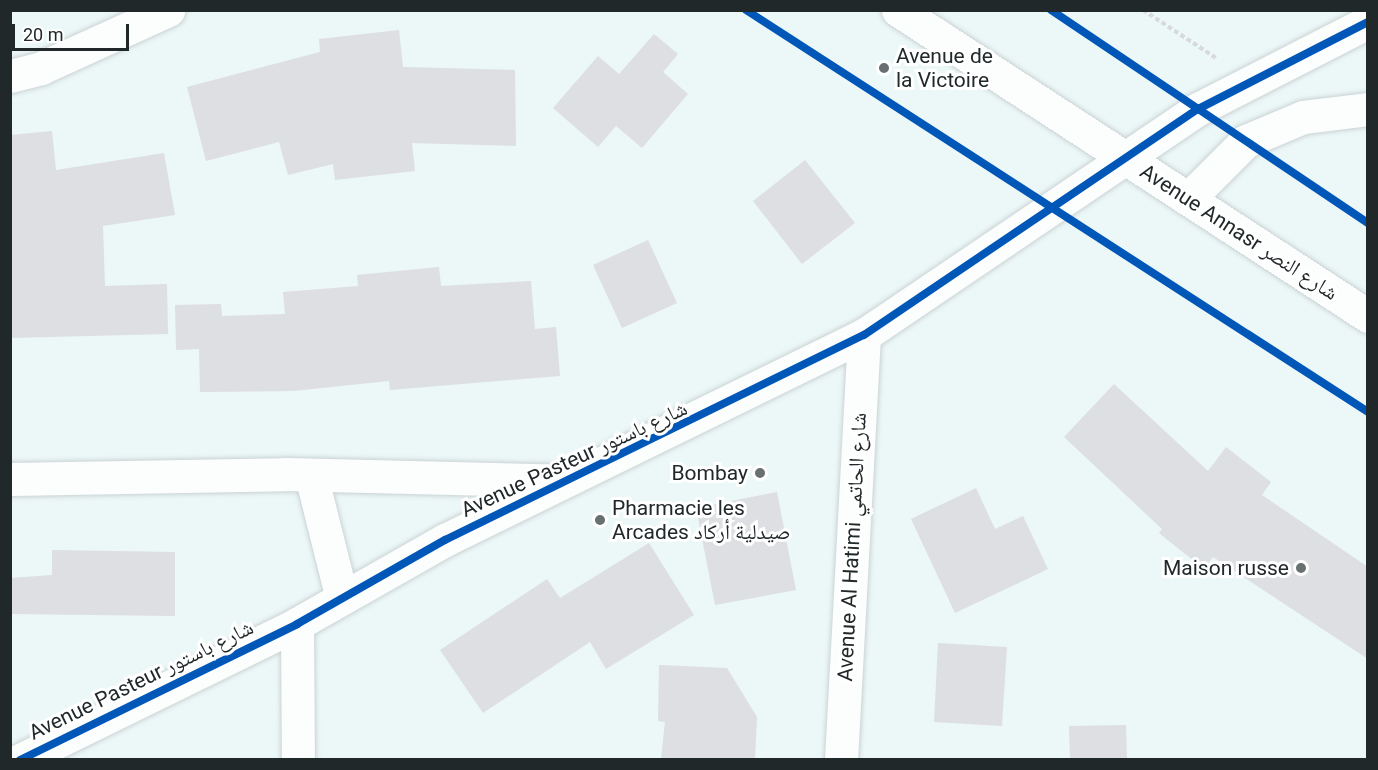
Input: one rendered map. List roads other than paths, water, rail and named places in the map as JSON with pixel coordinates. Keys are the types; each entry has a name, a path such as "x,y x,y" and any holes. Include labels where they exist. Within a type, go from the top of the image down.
{"street":[{"path":"10,76 50,64 168,10"},
{"name":"Avenue Annasr شارع النصر","path":"898,10 1368,316"},
{"name":"Avenue Pasteur شارع باستور","path":"20,759 297,624 445,540 570,481 864,335 1124,156 1250,79 1368,22"},
{"path":"1188,199 1245,141 1303,117 1368,109"},
{"name":"Avenue Al Hatimi شارع الحاتمي","path":"842,759 864,335"},
{"path":"311,475 342,598"},
{"path":"10,479 311,475 570,481"},
{"path":"297,624 298,759"}],"place":[{"name":"Avenue de la Victoire","path":"884,68"},
{"name":"Bombay","path":"760,473"},
{"name":"Pharmacie les Arcades صيدلية أركاد","path":"600,520"},
{"name":"Maison russe","path":"1301,568"}]}
